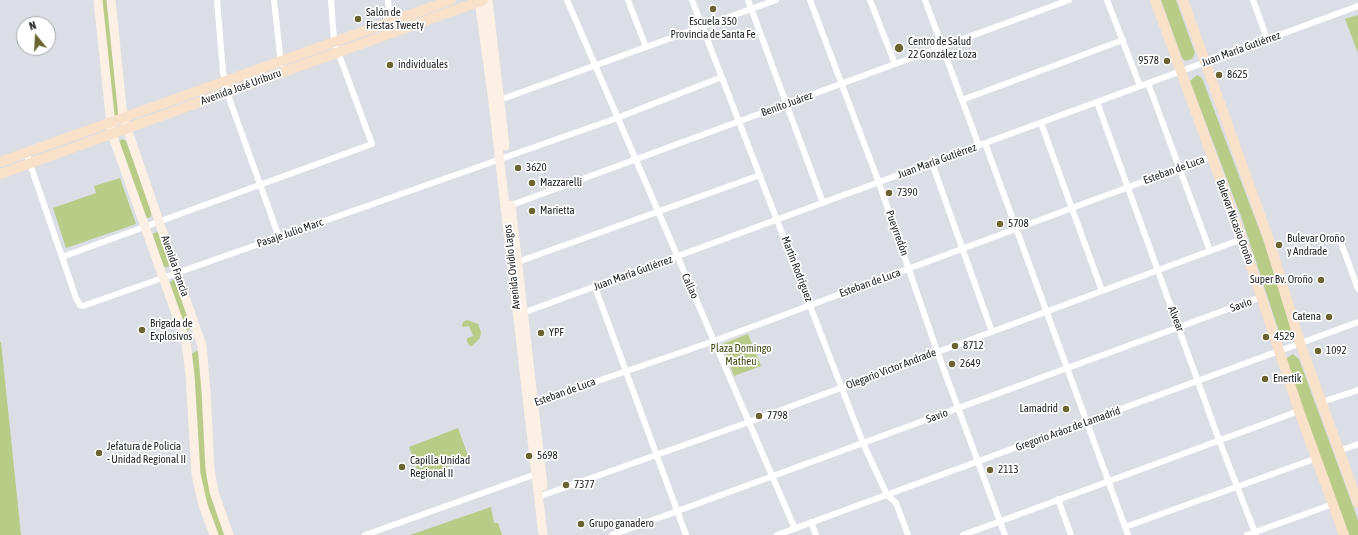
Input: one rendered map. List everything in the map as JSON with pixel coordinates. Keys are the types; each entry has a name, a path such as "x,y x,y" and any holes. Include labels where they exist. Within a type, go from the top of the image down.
{"main road":[{"name":"Avenida Francia","path":"98,0 112,134 186,342 190,375 196,474 202,500 214,535"},
{"name":"Avenida Francia","path":"111,0 123,117 126,129 160,221 202,346 210,469 215,496 229,535"},
{"name":"Avenida José Uriburu","path":"0,162 451,0"},
{"name":"Avenida José Uriburu","path":"0,174 482,0"},
{"name":"Avenida Ovidio Lagos","path":"482,0 496,101 515,263 541,496 543,535"},
{"name":"Bulevar Nicasio Oroño","path":"1155,0 1242,239 1299,411 1344,535"},
{"path":"1183,0 1269,240 1300,343 1357,498"},
{"name":"Avenida Ovidio Lagos","path":"531,404 536,474 550,535"}],"street":[{"path":"217,0 225,80 228,92 279,237"},
{"path":"274,0 280,61 284,72"},
{"path":"26,152 62,257 372,144 334,41 330,0"},
{"path":"388,0 391,33"},
{"name":"Callao","path":"566,0 795,528"},
{"path":"628,0 646,47"},
{"name":"Martín Rodríguez","path":"692,0 863,443 887,495 896,503 908,535"},
{"path":"748,0 824,203"},
{"path":"496,101 776,0"},
{"name":"Pueyrredón","path":"810,0 842,84 909,268 937,351 1005,535"},
{"path":"870,0 895,64"},
{"path":"925,0 962,100 1017,228 1128,535"},
{"name":"Benito Juárez","path":"508,207 1069,0"},
{"path":"1107,0 1140,86"},
{"path":"1253,0 1267,39"},
{"name":"Juan María Gutiérrez","path":"520,314 1358,6"},
{"path":"962,100 1122,40"},
{"name":"Pasaje Julio Marc","path":"62,257 80,305 86,305 617,118 722,77"},
{"path":"1148,83 1210,251"},
{"name":"Alvear","path":"1097,102 1127,188 1199,380 1219,440 1255,534"},
{"path":"1041,123 1102,291"},
{"name":"Esteban de Luca","path":"531,404 626,370 714,341 1212,156"},
{"path":"932,163 992,332"},
{"path":"515,263 760,175"},
{"name":"Olegario Victor Andrade","path":"541,496 749,422 1242,239"},
{"path":"1340,240 1358,289"},
{"path":"595,287 686,535"},
{"name":"Savio","path":"612,535 1261,297"},
{"name":"Gregorio Aráoz de Lamadrid","path":"777,535 1358,322"},
{"path":"1322,402 1358,390"},
{"path":"963,535 1299,411"},
{"path":"1339,451 1358,444"},
{"path":"1125,527 1317,458"},
{"path":"364,535 536,474"},
{"path":"1058,499 1071,535"},
{"path":"1247,535 1255,534 1333,504"},
{"path":"811,522 816,535"}],"green space":[{"path":"98,0 111,0 123,117 110,122"},
{"path":"1161,0 1176,0 1195,53 1192,59 1185,61 1182,58"},
{"path":"1358,15 1358,53 1345,19"},
{"path":"1197,75 1202,78 1264,242 1292,332 1291,336 1286,340 1280,335 1242,219 1190,81"},
{"path":"122,139 126,141 152,211 149,218 144,217 118,142"},
{"path":"120,178 136,224 66,248 53,208 96,193 94,186"},
{"path":"157,232 160,234 170,265 168,267 163,267 152,234"},
{"path":"175,280 192,328 186,331 169,283"},
{"path":"467,320 478,324 481,332 480,338 472,346 470,346 467,342 467,338 473,336 469,326 463,327 462,325 463,322"},
{"name":"Plaza Domingo Matheu","path":"748,334 761,366 734,376 722,344"},
{"path":"1,342 21,535 0,535"},
{"path":"197,351 200,352 205,425 226,535 217,535 204,498 200,478 191,354"},
{"path":"1293,354 1299,359 1358,520 1358,535 1349,535 1286,363 1287,358"},
{"path":"458,428 469,459 420,477 409,447"},
{"path":"491,507 494,523 498,523 502,535 410,535"}],"place":[{"name":"Escuela 350 Provincia de Santa Fe","path":"713,9"},
{"name":"Salón de Fiestas Tweety","path":"358,19"},
{"name":"Centro de Salud 22 González Loza","path":"899,48"},
{"name":"9578","path":"1167,61"},
{"name":"individuales","path":"390,65"},
{"name":"8625","path":"1219,75"},
{"name":"3620","path":"518,168"},
{"name":"Mazzarelli","path":"532,183"},
{"name":"7390","path":"889,193"},
{"name":"Marietta","path":"532,211"},
{"name":"5708","path":"1000,224"},
{"name":"Bulevar Oroño y Andrade","path":"1279,245"},
{"name":"Super Bv. Oroño","path":"1321,280"},
{"name":"Catena","path":"1329,317"},
{"name":"Brigada de Explosivos","path":"142,330"},
{"name":"YPF","path":"541,333"},
{"name":"4529","path":"1266,337"},
{"name":"8712","path":"955,346"},
{"name":"1092","path":"1318,351"},
{"name":"2649","path":"952,364"},
{"name":"Enertik","path":"1265,379"},
{"name":"Lamadrid","path":"1066,409"},
{"name":"7798","path":"759,416"},
{"name":"Jefatura de Policía - Unidad Regional II","path":"99,453"},
{"name":"5698","path":"529,456"},
{"name":"Capilla Unidad Regional II","path":"402,467"},
{"name":"2113","path":"990,470"},
{"name":"7377","path":"566,485"},
{"name":"Grupo ganadero","path":"581,524"}]}
